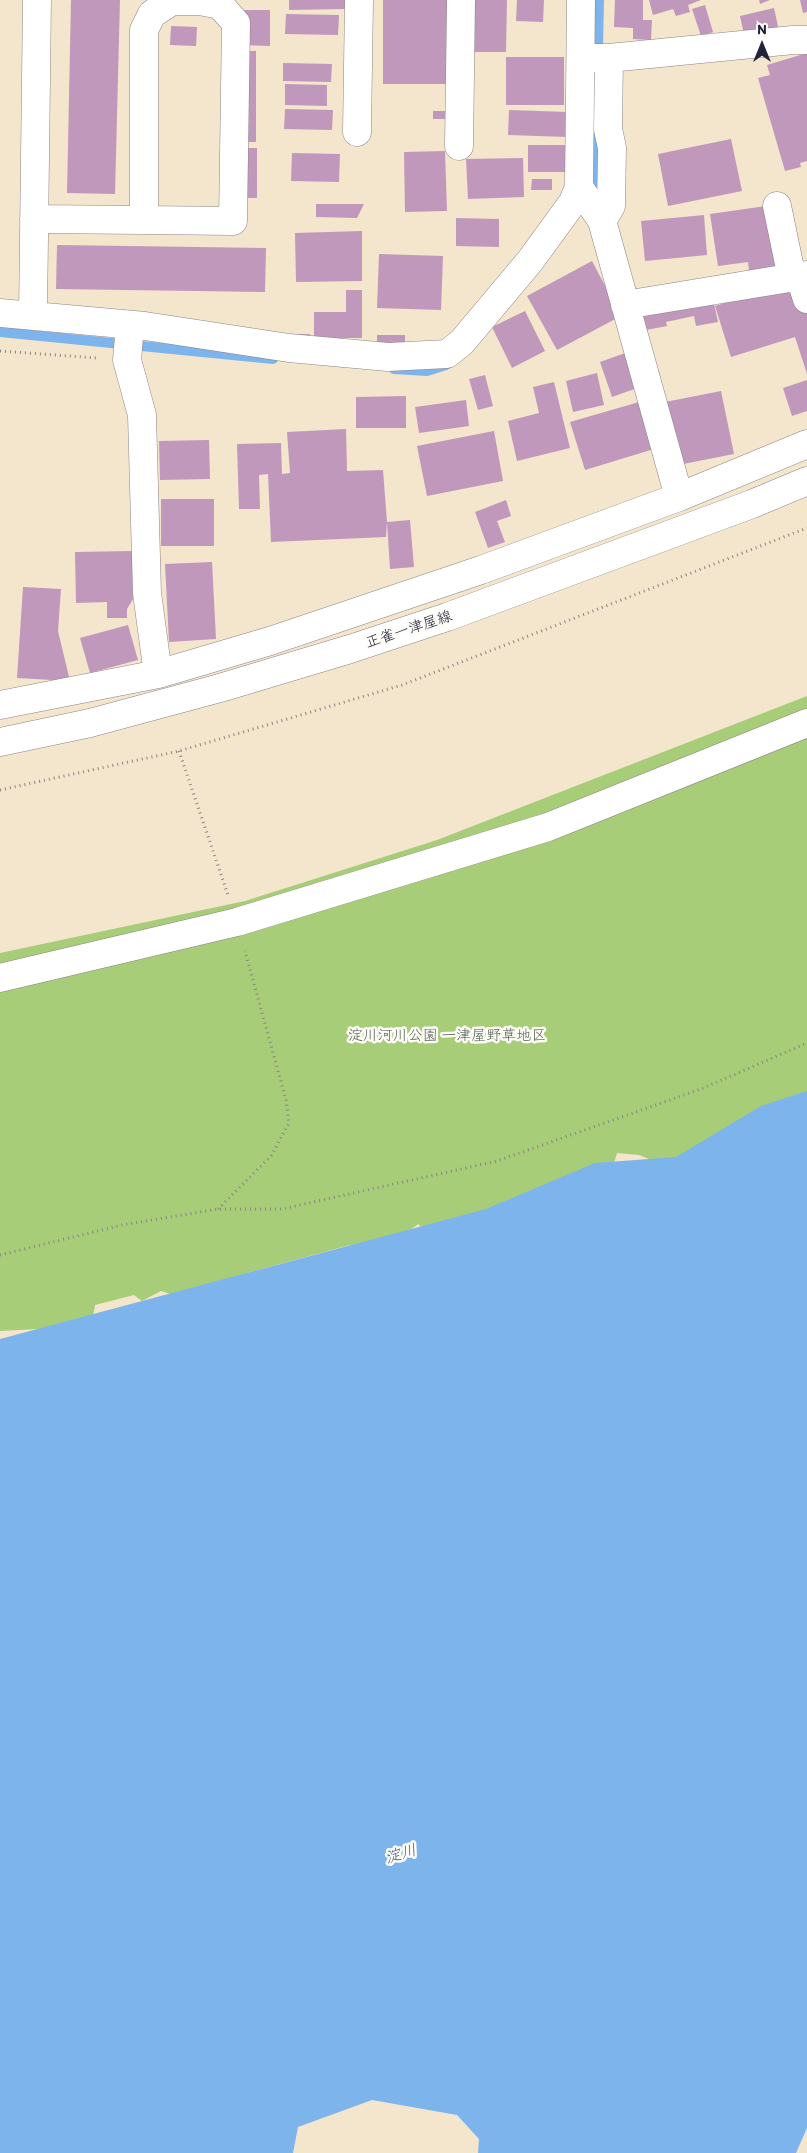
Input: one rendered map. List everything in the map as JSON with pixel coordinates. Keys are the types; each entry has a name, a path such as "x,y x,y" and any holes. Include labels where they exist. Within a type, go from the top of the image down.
{"street":[{"path":"33,316 37,0"},
{"path":"357,132 359,0"},
{"path":"459,146 461,0"},
{"path":"0,313 130,325 289,348 378,356 447,354 462,342 530,261 573,202 579,187 581,0"},
{"path":"34,219 233,221 236,24 220,5 200,1 172,1 152,14 144,30 144,220"},
{"path":"581,58 609,58 807,40"},
{"path":"602,221 611,206 612,148 608,129 609,58"},
{"path":"579,187 602,221 679,497"},
{"path":"625,305 801,282 777,206"},
{"path":"130,325 127,360 142,415 147,594 158,674"},
{"path":"0,705 158,674 270,641 481,570 679,497 807,444"},
{"name":"正雀一津屋線","path":"0,742 90,723 220,688 447,618 752,504 807,481"},
{"path":"0,978 237,922 548,827 807,723"}],"path":[{"path":"0,351 127,360"},
{"path":"0,790 179,751 402,685 807,528"},
{"path":"179,751 237,922 286,1100 289,1123 271,1156 218,1209"},
{"path":"0,1254 122,1226 218,1209 282,1209 497,1161 701,1088 807,1043"}],"green space":[{"name":"淀川河川公園 一津屋野草地区","path":"807,696 807,1108 667,1166 639,1155 617,1153 609,1180 432,1237 418,1224 395,1242 350,1245 247,1273 218,1291 193,1301 161,1291 142,1301 134,1295 95,1305 92,1322 38,1329 0,1331 0,953 245,901 437,840"}],"water":[{"name":"淀川","path":"807,1091 807,2128 796,2153 478,2153 479,2139 457,2115 372,2100 298,2127 293,2153 0,2153 0,1339 486,1209 595,1163 676,1157 761,1106"}],"building":[{"path":"71,0 120,0 115,194 67,193"},
{"path":"289,0 345,0 345,9 289,10"},
{"path":"383,0 449,0 448,84 383,84"},
{"path":"472,0 507,0 506,52 471,52"},
{"path":"517,0 544,0 543,22 516,21"},
{"path":"615,0 643,0 643,20 652,20 651,40 633,39 633,28 614,27"},
{"path":"649,0 701,0 688,5 690,12 676,16 673,9 653,15"},
{"path":"759,0 770,0 760,4"},
{"path":"800,0 807,0 807,12 803,13"},
{"path":"705,5 713,32 701,36 692,9"},
{"path":"774,8 779,31 745,39 740,16"},
{"path":"241,10 270,10 270,46 240,45"},
{"path":"286,14 339,15 338,35 285,34"},
{"path":"171,26 197,27 196,46 170,45"},
{"path":"241,51 256,51 256,142 241,142"},
{"path":"807,53 807,161 800,163 801,167 785,171 758,78 770,75 767,65"},
{"path":"506,57 564,57 564,105 506,105"},
{"path":"283,63 332,64 331,82 283,81"},
{"path":"285,84 327,85 327,106 285,105"},
{"path":"285,109 333,110 332,130 284,129"},
{"path":"509,110 568,112 567,137 508,135"},
{"path":"433,111 453,111 452,119 433,119"},
{"path":"731,139 742,191 668,206 658,154"},
{"path":"528,145 568,145 568,172 528,172"},
{"path":"241,148 257,148 257,198 241,198"},
{"path":"445,151 447,211 405,212 404,152"},
{"path":"292,153 340,154 339,182 291,181"},
{"path":"523,158 524,197 468,199 466,159"},
{"path":"532,179 552,179 552,190 531,190"},
{"path":"316,204 364,204 357,218 316,217"},
{"path":"773,205 782,266 749,271 748,262 718,266 710,214"},
{"path":"704,215 707,255 645,261 641,221"},
{"path":"456,218 499,219 499,247 456,246"},
{"path":"362,231 362,281 296,282 295,233"},
{"path":"57,245 266,248 265,292 56,289"},
{"path":"379,254 443,256 441,310 377,308"},
{"path":"592,261 621,316 557,350 527,296"},
{"path":"777,287 790,287 807,312 807,374 795,337 731,357 715,306"},
{"path":"346,290 362,290 362,338 314,338 314,312 346,312"},
{"path":"712,294 718,322 696,326 694,316 666,322 667,326 646,330 641,306"},
{"path":"525,311 545,351 512,368 492,327"},
{"path":"291,334 310,334 310,343 291,343"},
{"path":"377,335 405,335 405,348 377,348"},
{"path":"631,351 643,386 612,397 600,362"},
{"path":"597,373 604,405 573,412 566,381"},
{"path":"485,375 493,406 478,410 469,379"},
{"path":"807,380 807,411 792,416 783,388"},
{"path":"554,382 570,448 517,461 508,421 539,413 533,387"},
{"path":"721,391 734,454 678,465 665,402"},
{"path":"406,396 406,428 356,428 356,397"},
{"path":"466,400 469,426 419,433 415,407"},
{"path":"639,402 654,449 585,470 570,422"},
{"path":"346,429 347,471 383,470 387,522 386,537 271,542 268,474 259,475 260,509 239,509 237,444 281,443 282,474 290,473 287,432"},
{"path":"494,431 503,481 427,496 417,446"},
{"path":"209,440 210,479 160,480 159,441"},
{"path":"161,499 214,499 214,546 161,546"},
{"path":"506,500 511,516 497,521 505,542 488,548 475,512"},
{"path":"410,520 414,567 390,569 387,522"},
{"path":"132,551 133,599 127,609 127,618 107,618 107,602 76,603 75,552"},
{"path":"212,562 216,639 169,642 165,564"},
{"path":"23,587 61,589 58,631 70,681 17,678"},
{"path":"128,625 138,660 90,673 80,638"}],"waterway":[{"path":"598,47 599,0"},
{"path":"596,190 597,129"},
{"path":"0,332 273,359"},
{"path":"394,369 427,371 446,365"}]}
